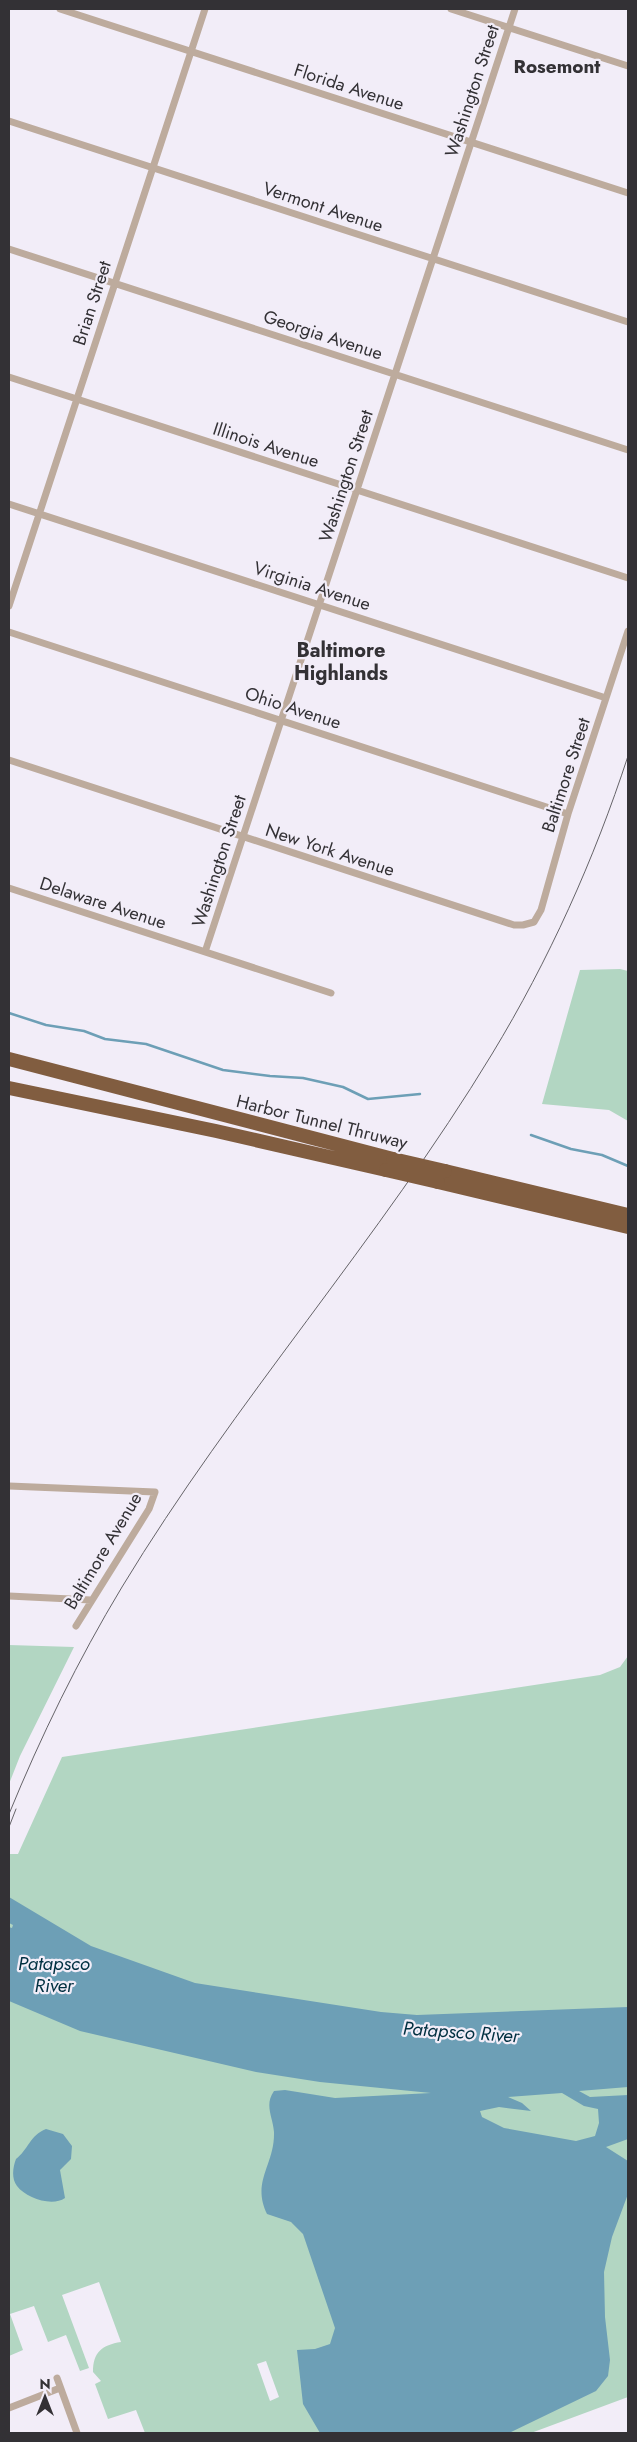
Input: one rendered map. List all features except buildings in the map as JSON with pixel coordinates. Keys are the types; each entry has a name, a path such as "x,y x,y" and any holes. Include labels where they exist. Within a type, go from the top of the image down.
{"highway":[{"name":"Harbor Tunnel Thruway","path":"9,1059 390,1165"},
{"name":"Harbor Tunnel Thruway","path":"9,1088 628,1215"},
{"name":"Harbor Tunnel Thruway","path":"441,1176 628,1227"}],"street":[{"name":"Florida Avenue","path":"60,9 628,193"},
{"name":"Brian Street","path":"9,606 204,9"},
{"path":"451,9 628,66"},
{"name":"Washington Street","path":"205,952 514,9"},
{"name":"Vermont Avenue","path":"9,121 628,322"},
{"name":"Georgia Avenue","path":"9,249 628,450"},
{"name":"Illinois Avenue","path":"9,377 628,578"},
{"name":"Virginia Avenue","path":"9,504 606,698"},
{"name":"Ohio Avenue","path":"9,632 568,814"},
{"name":"Baltimore Street","path":"529,924 534,922 541,910 568,814 628,632"},
{"name":"New York Avenue","path":"9,760 514,925 529,924"},
{"name":"Delaware Avenue","path":"9,888 331,993"},
{"name":"Baltimore Avenue","path":"9,1486 156,1492 149,1509 76,1626"},
{"path":"9,1596 91,1600"},
{"path":"57,2378 77,2433"},
{"path":"9,2408 60,2388"}],"green space":[{"path":"620,969 628,971 628,1121 609,1110 542,1104 580,970"},
{"path":"9,1645 74,1647 20,1756 9,1784"},
{"path":"628,1656 628,2397 531,2433 145,2433 136,2410 108,2419 95,2384 101,2381 93,2372 93,2365 97,2355 109,2345 121,2342 99,2282 62,2295 89,2368 80,2371 66,2335 48,2342 34,2306 10,2314 23,2350 9,2356 9,1854 18,1854 62,1757 600,1675 620,1667","holes":["266,2361 279,2397 270,2401 257,2364"]}],"water":[{"name":"Patapsco River","path":"9,1897 91,1946 195,1983 381,2012 417,2015 628,2007 628,2087 579,2091 590,2097 628,2095 628,2139 606,2147 628,2161 628,2194 612,2237 604,2272 605,2317 610,2360 608,2376 596,2391 509,2433 320,2433 303,2404 297,2350 315,2349 330,2344 335,2328 303,2234 291,2222 267,2214 263,2202 262,2182 271,2154 274,2132 269,2106 271,2096 274,2091 285,2090 335,2098 431,2093 320,2082 256,2072 80,2031 9,2001 9,1927 12,1928 13,1925 9,1923","holes":["562,2093 584,2106 598,2109 599,2123 595,2136 576,2141 504,2128 482,2117 480,2111 499,2107 531,2111 522,2103 508,2097"]},
{"path":"46,2129 63,2134 72,2146 71,2159 60,2170 65,2198 60,2201 40,2200 26,2194 17,2186 13,2176 16,2159 36,2135"}],"waterway":[{"path":"9,1013 46,1025 84,1031 105,1039 146,1044 223,1070 303,1078 343,1087 368,1099 420,1094"},
{"path":"531,1135 571,1149 602,1155 628,1166"}],"tram line":[{"path":"9,1814 34,1756 90,1642 165,1519 211,1452 403,1189 449,1122 492,1054 533,982 569,909 615,795 628,756"},
{"path":"9,1827 16,1809"}],"district":[{"name":"Rosemont","path":"557,66"},
{"name":"Baltimore Highlands","path":"341,662"}]}
